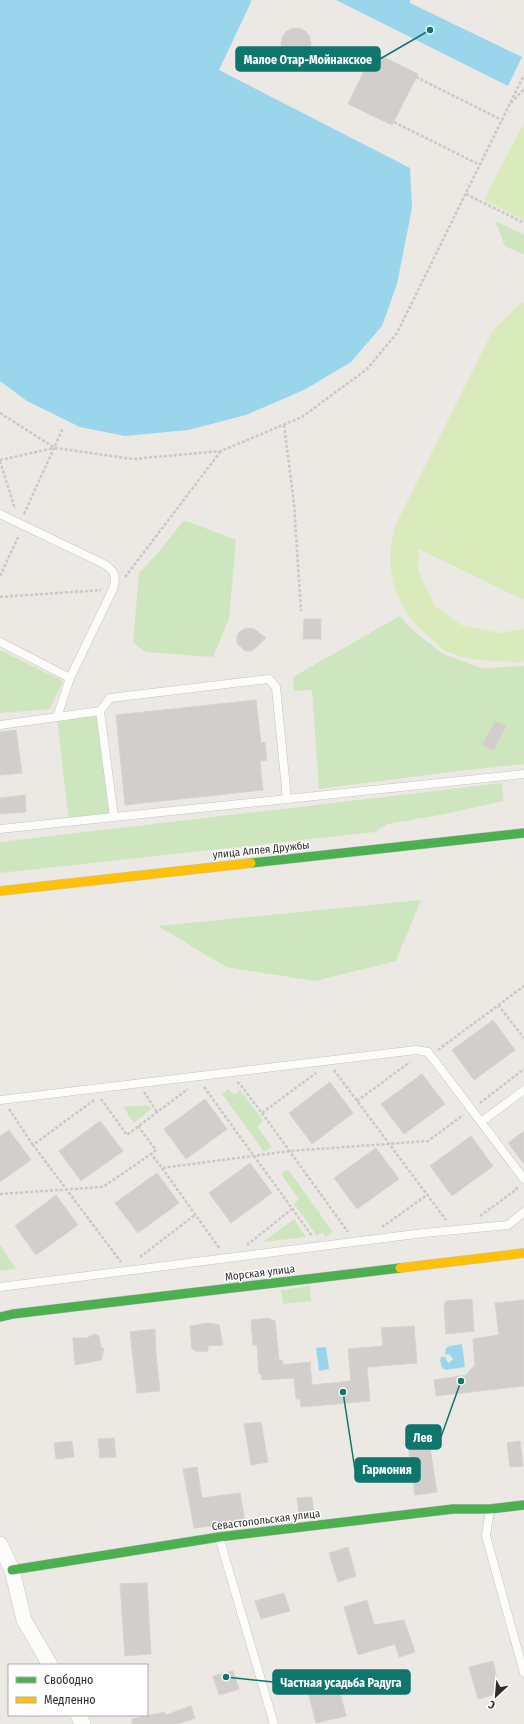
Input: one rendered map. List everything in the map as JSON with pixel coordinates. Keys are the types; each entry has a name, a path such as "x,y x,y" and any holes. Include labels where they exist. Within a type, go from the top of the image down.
{"street":[{"name":"улица Аллея Дружбы","path":"0,891 524,833"},
{"name":"Морская улица","path":"0,1317 14,1314 524,1253"},
{"name":"Севастопольская улица","path":"12,1570 219,1538 453,1510 490,1509 524,1505"},
{"path":"0,1544 12,1570 24,1620 49,1664"}],"lane":[{"path":"0,514 111,569 116,581 70,678 57,717"},
{"path":"0,642 70,678"},
{"path":"0,725 100,711 110,698 268,679 276,686 287,799"},
{"path":"100,711 114,817"},
{"path":"0,829 524,774"},
{"path":"0,1100 416,1050 428,1052 524,1179"},
{"path":"481,1122 524,1090"},
{"path":"0,1288 461,1229 508,1225 524,1212"},
{"path":"490,1509 486,1536 524,1673"},
{"path":"219,1538 274,1724"}],"path":[{"path":"22,524 0,460 55,448 134,459 221,451 302,417 367,369 397,333 524,75"},
{"path":"416,77 502,120"},
{"path":"509,106 524,89"},
{"path":"394,122 480,165"},
{"path":"466,194 524,223"},
{"path":"0,413 55,448"},
{"path":"284,425 294,504 301,611"},
{"path":"0,576 63,428"},
{"path":"0,597 113,589 124,579 221,451"},
{"path":"357,1101 416,1057 422,1064 524,986"},
{"path":"498,1005 524,1038"},
{"path":"162,1168 290,1151 428,1141 524,1069"},
{"path":"333,1070 446,1220"},
{"path":"262,1113 317,1072"},
{"path":"232,1083 239,1083 290,1151 348,1233"},
{"path":"204,1086 313,1237"},
{"path":"197,1087 211,1086"},
{"path":"99,1097 127,1135 190,1088 182,1088"},
{"path":"136,1093 152,1091"},
{"path":"144,1092 158,1112"},
{"path":"91,1098 105,1096"},
{"path":"33,1145 99,1097"},
{"path":"14,1105 6,1106 66,1190 122,1264"},
{"path":"457,1110 466,1122"},
{"path":"0,1194 103,1188 156,1150 138,1126"},
{"path":"151,1154 223,1253"},
{"path":"461,1229 517,1189 512,1183"},
{"path":"380,1229 428,1195"},
{"path":"245,1246 292,1209"},
{"path":"134,1262 195,1215"}],"green space":[{"path":"524,123 524,220 484,200"},
{"path":"495,221 524,235 524,255 505,246"},
{"path":"524,302 524,600 419,549 418,570 435,606 461,625 499,633 524,629 524,661 474,659 455,655 446,651 415,624 406,611 394,585 391,570 392,540 396,524 492,332 517,306"},
{"path":"184,520 236,540 229,619 213,657 146,652 133,643 139,573 159,552"},
{"path":"400,616 411,629 443,654 481,668 524,666 524,764 319,789 312,690 294,691 293,677"},
{"path":"0,650 63,681 50,709 0,713"},
{"path":"100,711 114,817 69,822 57,717"},
{"path":"502,783 503,801 445,814 387,824 375,832 0,873 0,842"},
{"path":"421,900 396,961 315,981 226,967 158,926"},
{"path":"229,1089 234,1095 240,1090 263,1121 257,1126 272,1147 264,1152 222,1094"},
{"path":"147,1105 151,1109 134,1123 123,1107"},
{"path":"288,1169 333,1232 326,1237 322,1232 317,1236 294,1204 299,1199 281,1174"},
{"path":"294,1219 306,1237 263,1242"},
{"path":"0,1245 16,1269 0,1271"},
{"path":"310,1286 311,1301 283,1304 281,1290"}],"water":[{"path":"0,0 252,0 219,70 410,168 412,208 397,284 382,326 351,362 304,390 246,415 188,430 125,436 80,427 27,401 0,381"},
{"path":"336,0 410,0 410,3 522,57 508,86"},
{"path":"462,1344 465,1367 446,1370 442,1368 440,1360 441,1357 446,1357 446,1360 449,1363 453,1359 450,1355 445,1354 446,1348"},
{"path":"326,1347 329,1369 319,1371 316,1348"}],"building":[{"path":"296,28 307,32 311,43 307,54 296,58 285,54 281,43 285,32"},
{"path":"373,52 418,74 392,125 348,104"},
{"path":"304,619 321,619 321,639 303,639"},
{"path":"246,628 254,629 266,638 252,651 245,651 237,643 237,636 239,632"},
{"path":"256,700 261,743 265,742 267,760 260,761 263,790 125,805 116,715"},
{"path":"495,721 506,726 493,751 482,745"},
{"path":"16,730 22,773 0,775 0,732"},
{"path":"25,795 26,812 0,814 0,798"},
{"path":"493,1020 515,1050 474,1080 452,1050"},
{"path":"422,1074 445,1104 404,1134 381,1104"},
{"path":"330,1082 353,1113 312,1144 289,1113"},
{"path":"205,1099 227,1129 186,1159 164,1129"},
{"path":"100,1121 123,1151 81,1181 59,1151"},
{"path":"9,1130 31,1160 0,1182 0,1136"},
{"path":"524,1131 524,1164 508,1143"},
{"path":"471,1136 493,1166 452,1196 430,1166"},
{"path":"376,1148 399,1179 357,1209 334,1178"},
{"path":"250,1163 272,1193 231,1223 209,1193"},
{"path":"157,1173 179,1203 138,1233 115,1203"},
{"path":"56,1195 78,1225 36,1255 15,1226"},
{"path":"472,1299 474,1331 446,1334 444,1305 446,1301"},
{"path":"524,1300 524,1386 436,1396 434,1380 466,1375 475,1365 473,1339 499,1335 495,1303"},
{"path":"267,1318 275,1321 279,1360 282,1360 283,1365 310,1362 312,1385 351,1381 348,1349 383,1346 381,1328 414,1326 417,1363 367,1367 370,1401 301,1407 300,1399 296,1399 294,1378 262,1380 261,1374 259,1374 257,1345 253,1345 251,1320"},
{"path":"208,1323 219,1325 223,1345 208,1346 208,1351 198,1352 192,1349 190,1326"},
{"path":"155,1329 160,1391 137,1393 130,1332"},
{"path":"94,1334 99,1336 101,1347 104,1349 101,1360 75,1365 73,1338 87,1338"},
{"path":"261,1422 268,1462 251,1465 244,1424"},
{"path":"114,1438 116,1457 100,1458 98,1439"},
{"path":"72,1441 74,1457 56,1459 54,1443"},
{"path":"520,1441 523,1466 510,1467 507,1443"},
{"path":"429,1442 437,1492 415,1495 408,1445"},
{"path":"197,1467 202,1498 240,1493 245,1522 194,1528 183,1469"},
{"path":"312,1497 314,1514 299,1515 297,1498"},
{"path":"348,1547 356,1576 338,1582 329,1553"},
{"path":"147,1583 151,1654 125,1656 120,1584"},
{"path":"284,1593 290,1611 261,1619 255,1601"},
{"path":"367,1600 374,1625 404,1620 415,1652 399,1657 395,1644 358,1655 344,1607"},
{"path":"493,1661 500,1693 478,1699 469,1667"},
{"path":"233,1671 239,1689 219,1695 213,1676"},
{"path":"336,1677 346,1716 316,1723 306,1684"},
{"path":"191,1706 195,1718 177,1724 132,1724 132,1719 165,1712 166,1715"}],"traffic: fast":[{"path":"251,863 524,833"},
{"path":"0,1317 13,1314 400,1268"},
{"path":"12,1570 219,1537 453,1509 490,1509 524,1505"}],"traffic: slow":[{"path":"0,891 251,863"},
{"path":"400,1268 524,1253"}],"place":[{"name":"Малое Отар-Мойнакское","path":"430,30"},
{"name":"Лев","path":"461,1381"},
{"name":"Гармония","path":"343,1392"},
{"name":"Частная усадьба Радуга","path":"226,1677"}]}
